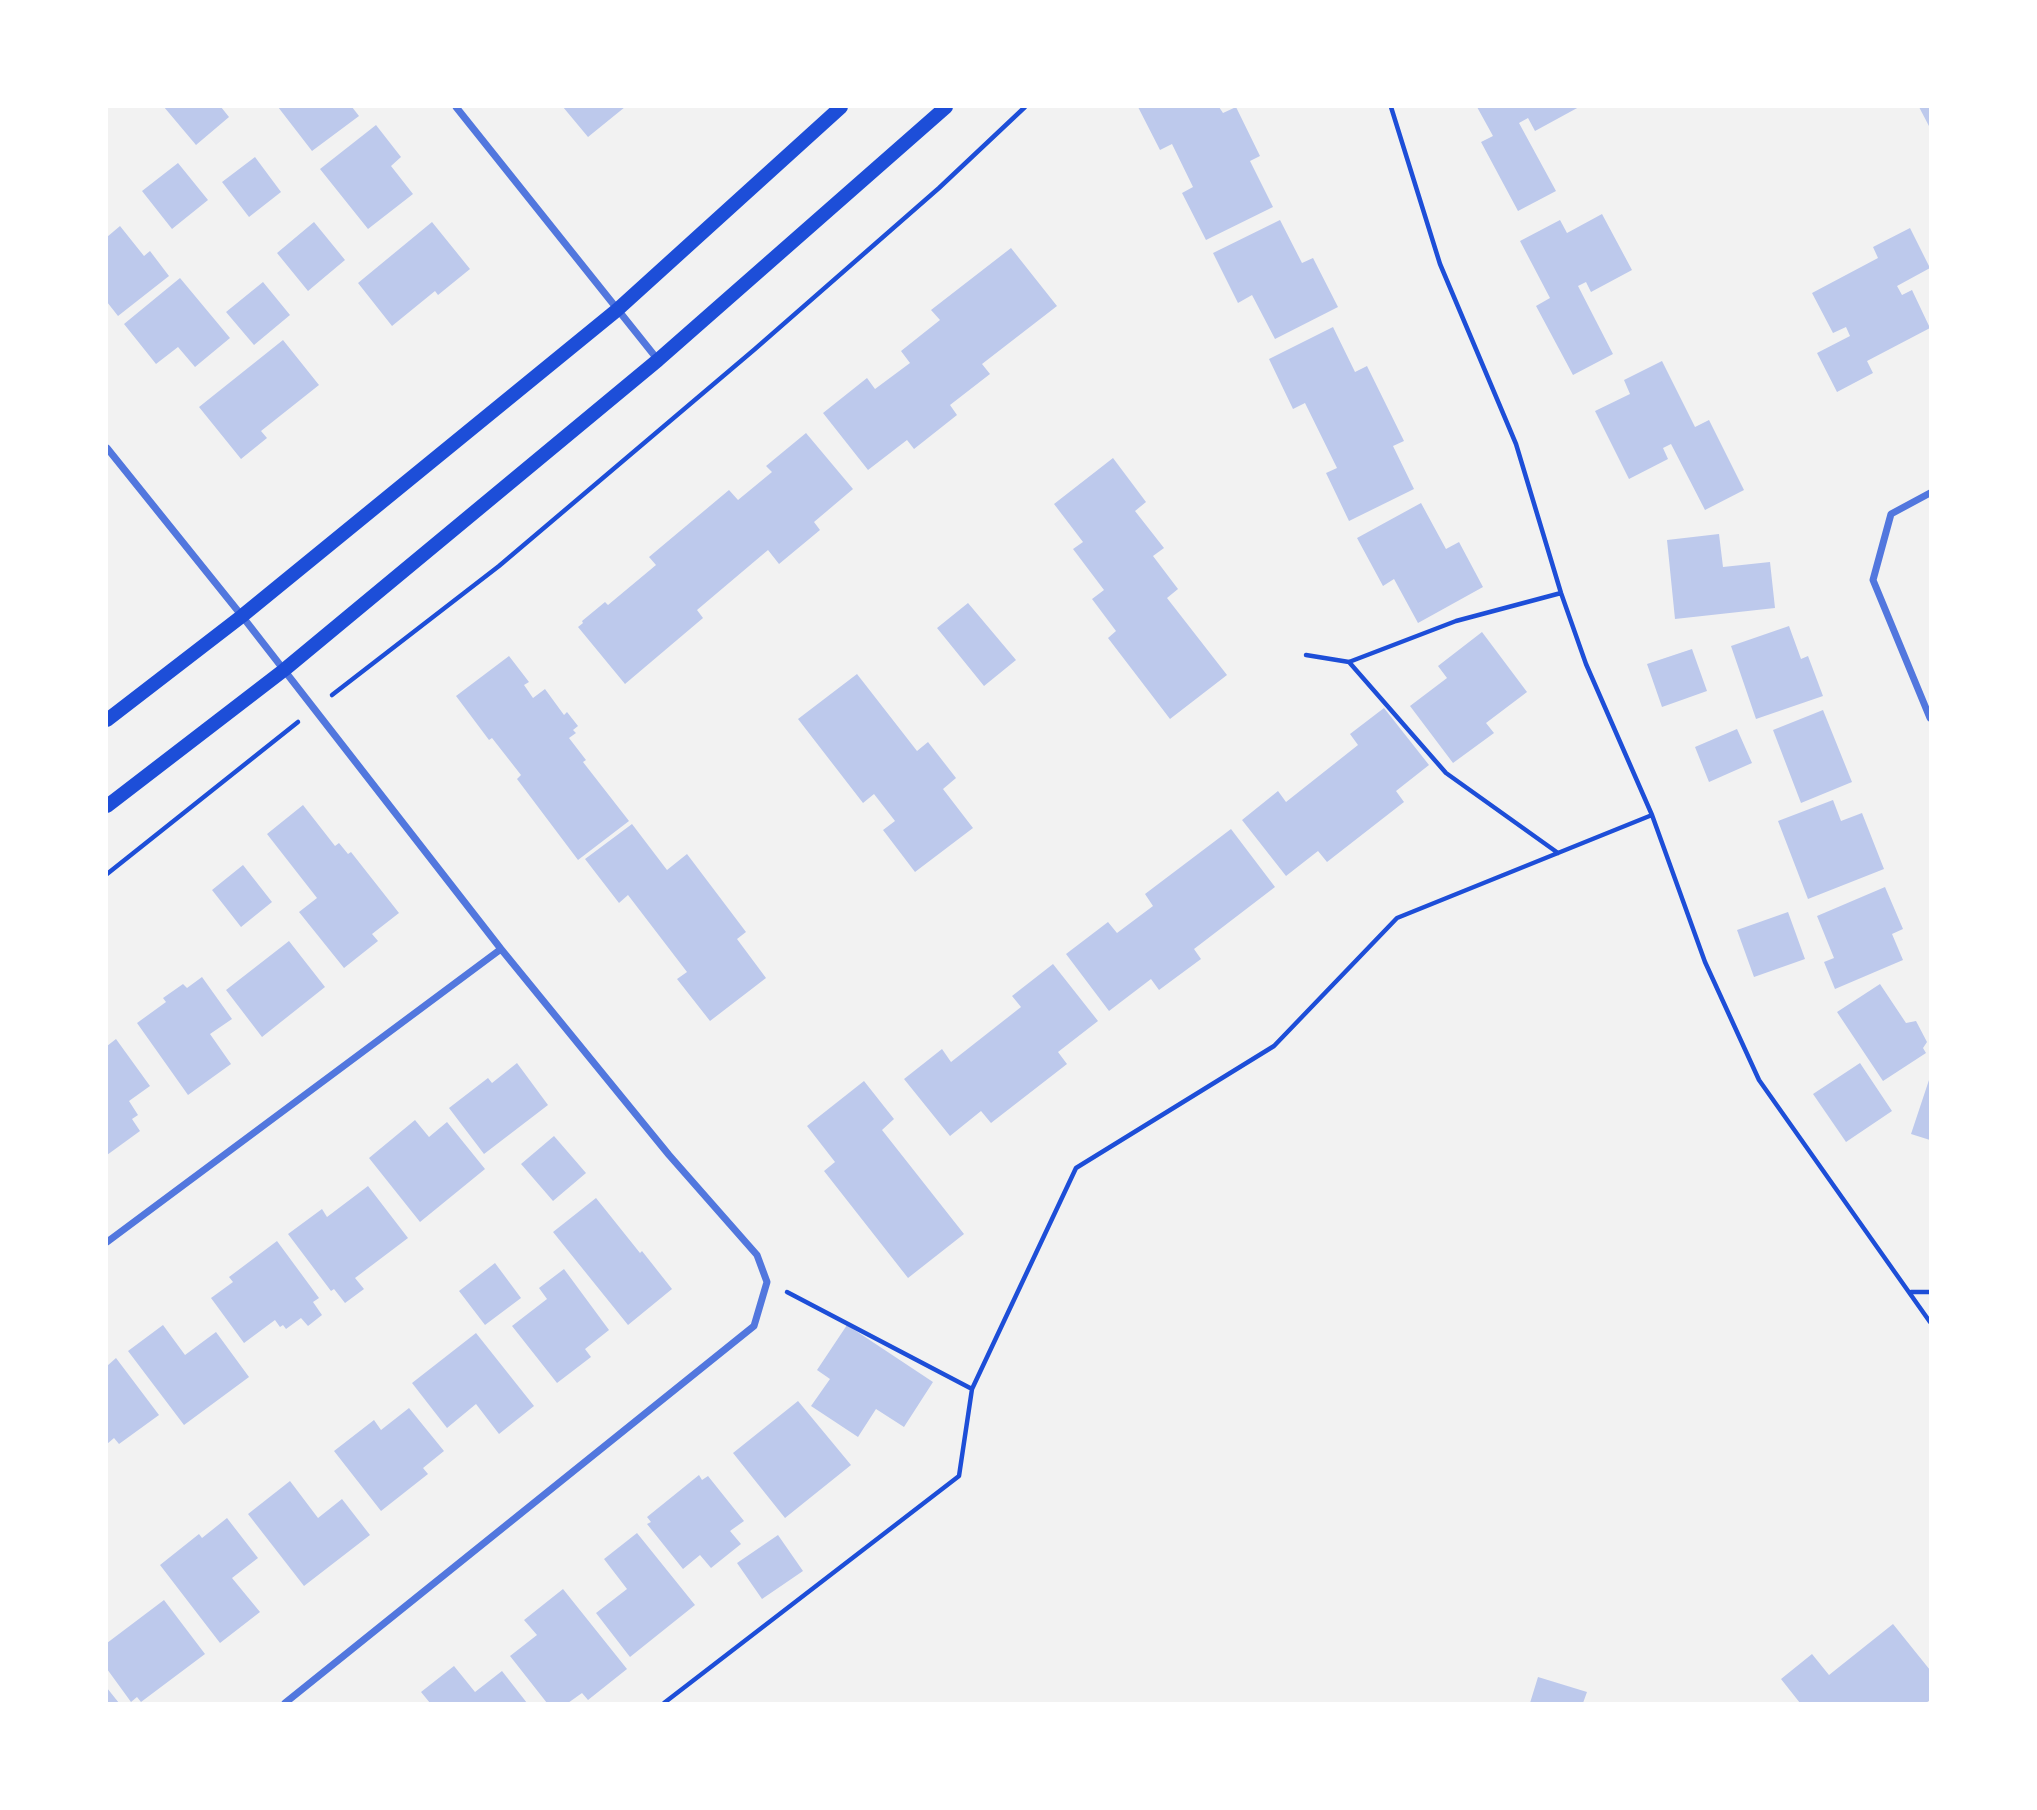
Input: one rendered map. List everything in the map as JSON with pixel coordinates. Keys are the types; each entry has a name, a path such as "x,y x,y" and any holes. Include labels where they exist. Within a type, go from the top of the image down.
{"main road":[{"path":"107,720 242,617 617,310 841,107"},
{"path":"107,806 284,670 659,360 946,107"}],"street":[{"path":"456,107 659,360"},
{"path":"107,448 501,948 669,1155 757,1255 767,1282 754,1326 285,1703"},
{"path":"1930,494 1891,514 1873,580 1930,718"},
{"path":"107,1242 501,948"}],"path":[{"path":"107,874 499,566 755,349 939,188 1025,107"},
{"path":"1391,107 1440,264 1516,444 1561,593 1586,664 1651,815 1705,962 1759,1080 1930,1322"},
{"path":"1306,655 1349,662 1456,621 1561,593"},
{"path":"1349,662 1447,773 1559,853"},
{"path":"664,1703 959,1476 972,1389 1076,1168 1274,1046 1397,918 1651,815"},
{"path":"767,1282 972,1389"},
{"path":"1911,1292 1930,1292"}],"building":[{"path":"164,107 221,107 229,117 196,145"},
{"path":"278,107 352,107 359,116 312,151"},
{"path":"563,107 625,107 588,137"},
{"path":"1138,107 1219,107 1223,113 1236,107 1260,156 1250,161 1273,207 1206,240 1182,193 1193,187 1172,144 1160,150"},
{"path":"1477,107 1579,107 1535,131 1528,118 1519,123 1556,191 1518,211 1481,142 1493,136"},
{"path":"1919,107 1930,107 1930,128"},
{"path":"376,125 401,157 391,166 413,194 368,229 320,169"},
{"path":"255,157 281,192 249,217 222,182"},
{"path":"178,163 208,200 172,229 142,191"},
{"path":"1602,214 1632,270 1591,292 1586,282 1578,286 1613,354 1573,375 1536,306 1550,298 1520,241 1560,220 1567,233"},
{"path":"1280,220 1302,263 1313,258 1338,307 1275,339 1252,295 1238,303 1213,253"},
{"path":"314,222 345,260 308,291 277,253"},
{"path":"432,222 470,269 438,295 435,291 392,326 358,283"},
{"path":"120,226 144,256 150,251 169,276 118,316 107,302 107,237"},
{"path":"1910,228 1930,268 1897,286 1902,295 1912,290 1930,328 1867,361 1873,373 1837,392 1817,353 1850,336 1846,327 1833,333 1812,293 1878,258 1873,247"},
{"path":"1011,248 1057,306 982,364 990,374 950,405 957,415 914,449 907,440 868,470 823,413 867,378 875,389 910,363 901,351 940,320 931,310"},
{"path":"180,278 230,338 195,367 178,347 156,364 124,324"},
{"path":"263,282 290,315 254,345 226,312"},
{"path":"1333,327 1355,372 1367,366 1404,441 1393,446 1414,489 1349,521 1326,473 1337,468 1305,403 1293,409 1269,359"},
{"path":"283,340 319,385 261,431 267,438 241,459 199,407"},
{"path":"1662,361 1695,427 1709,420 1744,490 1705,510 1671,444 1663,448 1668,459 1629,479 1595,411 1630,394 1624,380"},
{"path":"806,433 853,489 814,522 820,530 779,564 768,550 697,610 703,618 625,684 578,627 582,621 605,602 608,605 656,565 649,557 729,490 738,500 772,472 766,466"},
{"path":"1113,458 1146,502 1135,511 1164,548 1153,556 1178,589 1167,598 1227,675 1170,719 1108,638 1116,631 1092,599 1104,590 1073,549 1083,542 1054,504"},
{"path":"1421,503 1446,549 1459,542 1483,587 1418,623 1394,579 1383,586 1357,538"},
{"path":"1719,534 1723,567 1770,562 1775,608 1675,619 1667,540"},
{"path":"968,603 1016,660 984,686 937,628"},
{"path":"1789,626 1801,659 1808,656 1823,696 1756,719 1731,646"},
{"path":"1482,632 1527,692 1486,723 1494,733 1453,763 1410,706 1447,678 1438,666"},
{"path":"1692,649 1707,691 1662,707 1647,664"},
{"path":"509,656 529,682 524,685 533,698 545,689 564,715 567,712 578,726 573,730 576,733 569,738 586,760 583,762 629,821 578,860 517,779 521,775 492,738 489,740 456,696"},
{"path":"857,674 917,751 928,742 956,778 943,789 973,828 915,872 883,830 895,821 874,794 863,803 798,719"},
{"path":"1384,708 1429,765 1396,791 1404,802 1327,862 1318,851 1286,876 1242,820 1278,791 1286,802 1358,745 1350,734"},
{"path":"1823,710 1852,782 1801,803 1773,730"},
{"path":"1737,729 1752,763 1709,782 1695,747"},
{"path":"1833,800 1841,821 1862,813 1884,869 1808,899 1778,821"},
{"path":"303,805 335,846 339,843 348,854 351,852 399,913 372,934 378,941 344,968 299,912 317,898 267,834"},
{"path":"632,824 667,870 687,854 746,932 737,939 766,978 710,1021 677,979 687,972 628,895 619,903 585,859"},
{"path":"1231,829 1275,887 1194,949 1201,959 1159,990 1151,979 1109,1011 1066,954 1108,922 1117,933 1153,906 1145,894"},
{"path":"243,865 272,902 241,927 212,890"},
{"path":"1885,887 1903,929 1892,934 1903,960 1835,989 1824,962 1834,958 1817,916"},
{"path":"1788,912 1805,959 1754,977 1737,930"},
{"path":"289,941 325,987 262,1037 226,990"},
{"path":"1053,964 1098,1021 1058,1052 1067,1064 991,1123 981,1111 950,1136 904,1079 942,1049 951,1062 1021,1007 1012,996"},
{"path":"202,977 232,1019 210,1034 231,1064 188,1095 137,1023 166,1002 163,998 183,984 187,988"},
{"path":"1880,984 1906,1023 1916,1021 1927,1042 1923,1048 1926,1053 1883,1081 1837,1012"},
{"path":"116,1039 150,1086 129,1101 138,1115 132,1119 140,1131 107,1155 107,1046"},
{"path":"517,1063 548,1105 484,1154 449,1108 488,1078 492,1083"},
{"path":"1860,1063 1892,1111 1846,1142 1813,1094"},
{"path":"1930,1077 1930,1140 1911,1134"},
{"path":"864,1081 894,1119 882,1130 964,1234 908,1278 824,1171 835,1162 807,1126"},
{"path":"415,1120 429,1137 447,1122 485,1169 420,1222 369,1158"},
{"path":"554,1136 586,1173 553,1201 521,1164"},
{"path":"368,1186 408,1238 355,1278 364,1289 345,1303 334,1289 331,1291 288,1234 322,1209 327,1217"},
{"path":"596,1198 672,1289 628,1325 553,1232"},
{"path":"277,1241 319,1298 313,1302 322,1315 308,1326 301,1318 286,1329 283,1325 280,1327 275,1320 244,1343 211,1298 233,1282 229,1277"},
{"path":"495,1263 521,1298 485,1325 459,1291"},
{"path":"564,1269 609,1330 585,1349 591,1357 557,1383 512,1326 547,1299 539,1288"},
{"path":"163,1325 185,1355 216,1332 249,1377 184,1425 128,1351"},
{"path":"847,1325 933,1382 904,1427 876,1409 858,1437 811,1406 830,1379 817,1370"},
{"path":"476,1333 534,1406 499,1434 476,1404 447,1428 412,1383"},
{"path":"116,1358 159,1415 119,1444 114,1438 107,1444 107,1366"},
{"path":"798,1401 851,1465 785,1518 733,1453"},
{"path":"409,1408 444,1451 423,1468 428,1474 381,1511 334,1451 374,1420 381,1430"},
{"path":"699,1475 702,1480 708,1476 744,1521 730,1531 741,1544 711,1568 700,1555 683,1569 647,1524 651,1522 647,1517"},
{"path":"290,1481 318,1518 342,1499 370,1535 304,1586 248,1514"},
{"path":"227,1518 258,1558 232,1578 260,1612 220,1643 160,1565 199,1534 202,1538"},
{"path":"637,1533 695,1605 630,1657 596,1613 627,1589 604,1559"},
{"path":"778,1535 803,1571 762,1599 737,1563"},
{"path":"563,1589 627,1669 588,1700 582,1693 568,1703 547,1703 510,1656 537,1635 524,1620"},
{"path":"164,1600 205,1654 141,1702 137,1697 131,1702 107,1669 107,1643"},
{"path":"1893,1624 1930,1670 1930,1700 1926,1703 1800,1703 1781,1679 1812,1654 1829,1675"},
{"path":"454,1666 475,1692 502,1671 527,1703 430,1703 421,1692"},
{"path":"1538,1677 1587,1692 1583,1703 1530,1703"},
{"path":"107,1688 119,1703 107,1703"}]}
